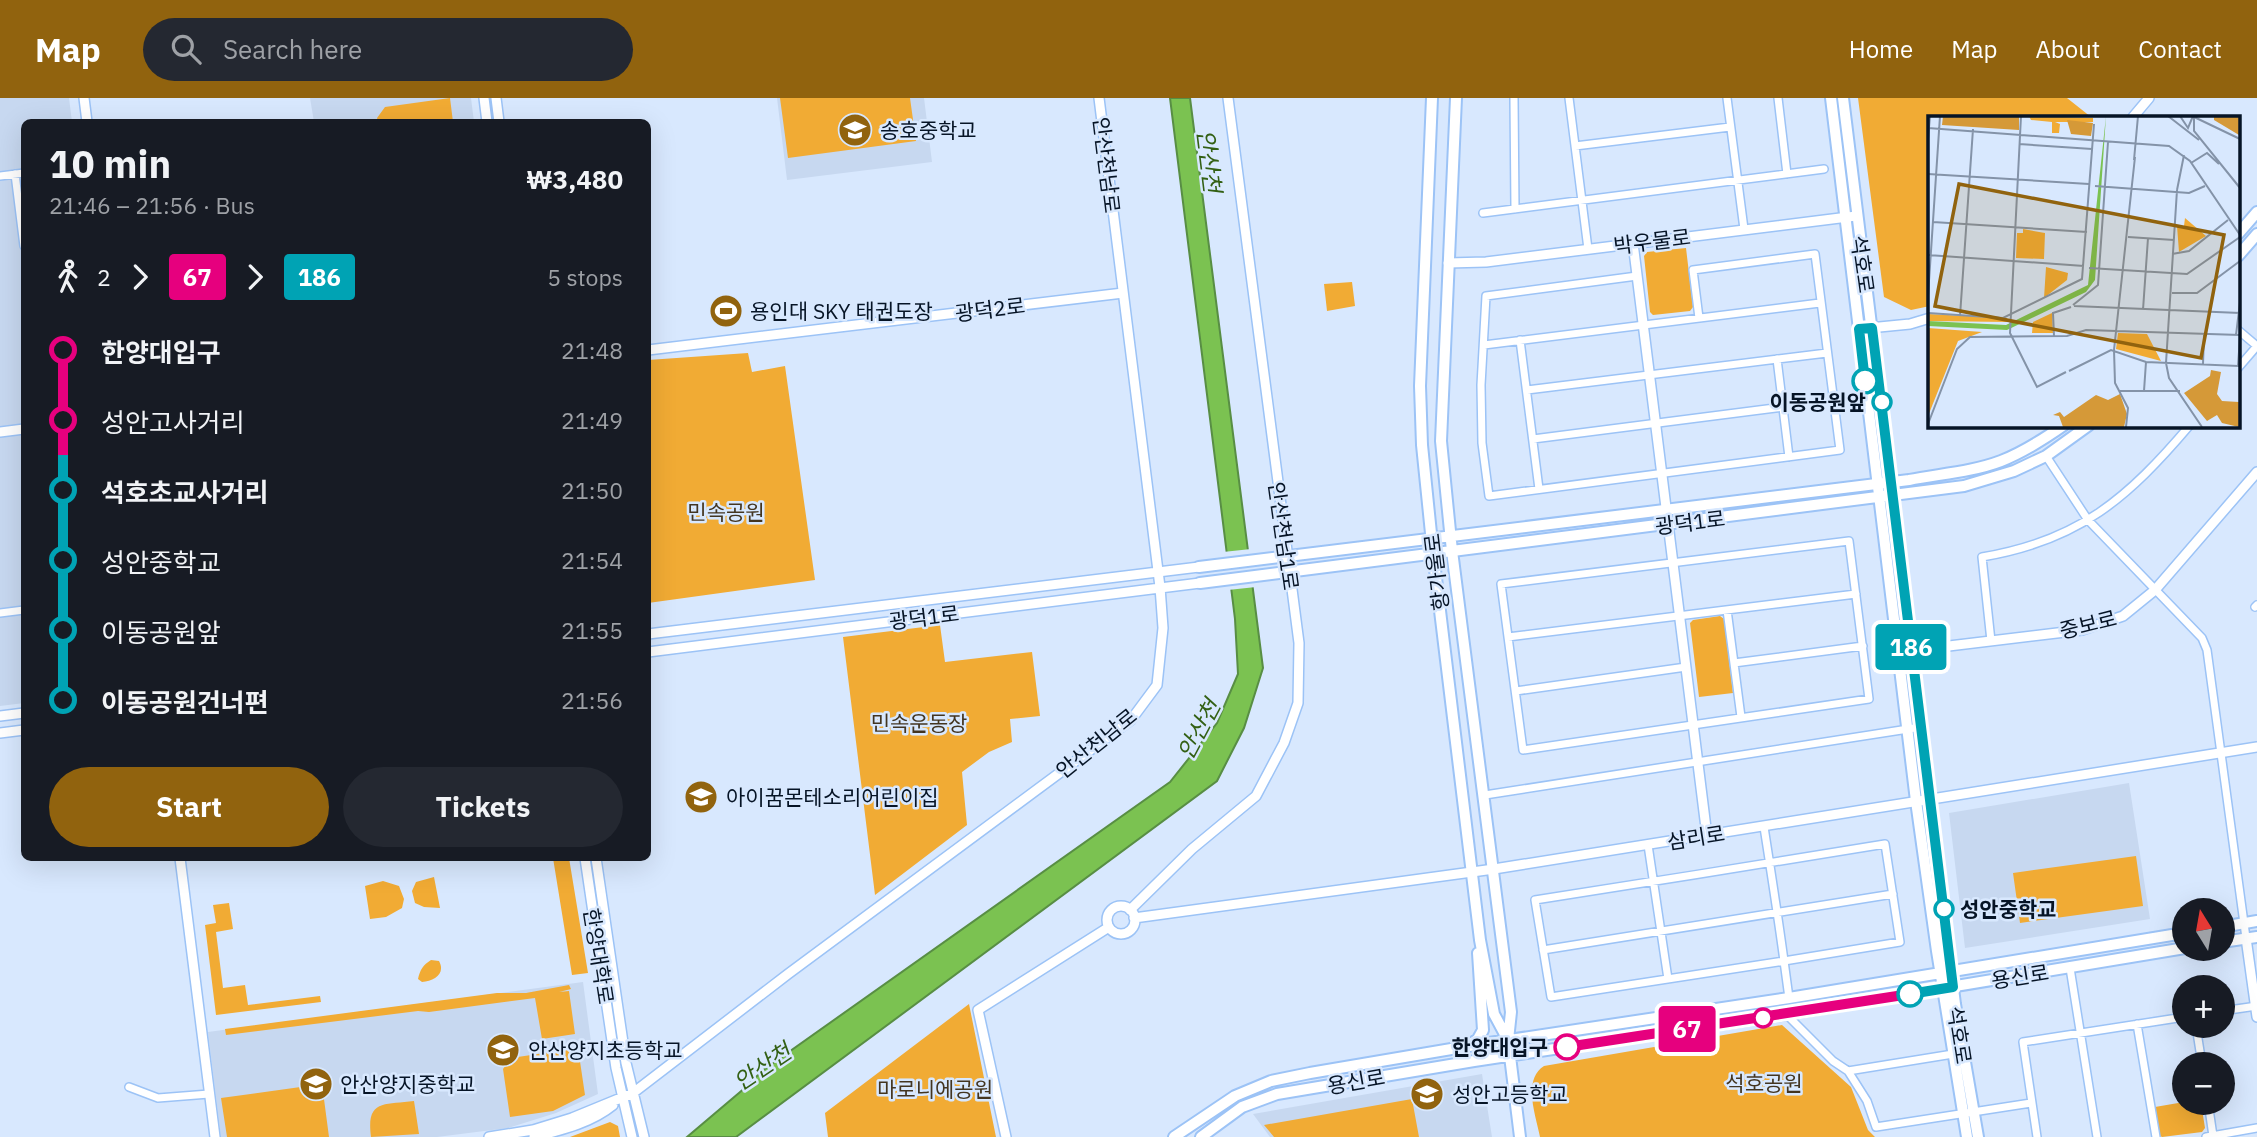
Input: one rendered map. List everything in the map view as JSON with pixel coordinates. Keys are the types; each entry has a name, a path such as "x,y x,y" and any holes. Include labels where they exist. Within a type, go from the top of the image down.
{"main road":[{"name":"항가울로","path":"1432,98 1420,386 1422,445 1480,940 1494,1014 1508,1040"},
{"name":"항가울로","path":"1456,98 1441,441 1450,535 1511,1012 1508,1040 1520,1137"},
{"name":"석호로","path":"1831,98 1850,217 1872,328 1930,799 1946,973"},
{"name":"석호로","path":"1843,98 1859,329 1916,801 1968,1113 1966,1137"},
{"path":"2240,232 2257,212"},
{"path":"2240,254 2257,234"},
{"name":"광덕1로","path":"1199,567 1973,469 2023,451 2061,427"},
{"name":"광덕1로","path":"1200,583 1964,486 2014,471 2046,456 2086,427"},
{"path":"2235,925 2257,922"},
{"name":"용신로","path":"1174,1137 1235,1096 1271,1081 1555,1032 1789,998 2172,935"},
{"path":"1469,1046 1478,1039 1483,1030 1477,967 1480,940"},
{"name":"용신로","path":"1201,1137 1242,1107 1277,1094 2172,950"},
{"name":"석호로","path":"1948,988 1953,1054 1968,1113 1978,1137"}],"street":[{"path":"84,98 87,119"},
{"path":"484,98 487,119"},
{"path":"496,98 499,119"},
{"name":"안산천남로","path":"489,1137 533,1130 572,1118 633,1093 1131,720 1157,685 1163,628 1160,587 1099,98"},
{"name":"안산천남1로","path":"1132,914 1192,849 1256,796 1284,743 1298,703 1299,643 1228,98"},
{"path":"1514,98 1515,209"},
{"path":"1569,98 1588,248"},
{"path":"1727,98 1744,229"},
{"path":"1778,98 1787,174"},
{"path":"2134,116 2146,99"},
{"path":"1575,146 1730,127"},
{"path":"1483,213 1824,169"},
{"path":"0,176 21,173"},
{"path":"15,174 21,222"},
{"name":"박우물로","path":"1448,263 1486,261 1850,217"},
{"path":"1633,243 1707,836"},
{"path":"1637,276 1486,296 1481,385 1482,443 1489,496 1840,450 1815,254 1693,270 1699,318"},
{"name":"광덕2로","path":"651,350 1123,293"},
{"path":"1484,345 1820,303"},
{"path":"1859,329 1928,322"},
{"path":"2240,332 2257,346 2240,366"},
{"path":"1520,340 1539,489"},
{"path":"1527,390 1827,354"},
{"path":"1777,359 1789,457"},
{"path":"1533,439 1783,407"},
{"path":"1991,641 1982,557 2030,547 2088,520 2129,492 2188,427"},
{"path":"0,432 21,429"},
{"path":"2046,456 2088,520 2202,638 2207,650 2243,924 2251,938 2257,1017"},
{"name":"중보로","path":"1899,652 2082,630 2123,616 2155,590 2257,472"},
{"path":"1849,541 1869,699 1523,750 1502,584 1674,563 1849,541"},
{"name":"광덕1로","path":"651,634 1199,567"},
{"name":"광덕1로","path":"651,652 1200,583"},
{"path":"1508,637 1856,594"},
{"path":"0,613 21,610"},
{"path":"1727,610 1741,717"},
{"path":"1734,663 1863,646"},
{"path":"1516,691 1686,667"},
{"path":"0,716 21,713"},
{"path":"1485,795 1921,727"},
{"path":"0,733 21,730"},
{"name":"삼리로","path":"1132,914 1386,885 1472,870 1494,869 2257,747"},
{"path":"1764,827 1789,998"},
{"path":"1885,844 1900,942 1551,997 1535,900 1653,882 1885,844"},
{"path":"1648,845 1668,979"},
{"path":"180,861 215,1137"},
{"name":"한양대학로","path":"584,861 623,1098 632,1137"},
{"name":"한양대학로","path":"596,861 626,1063 643,1134"},
{"path":"1543,950 1893,894"},
{"path":"1119,907 1132,914 1133,927 1127,933 1118,934 1109,927 1107,918 1111,911 1119,907"},
{"path":"1006,1137 978,1010 1109,927"},
{"path":"2070,968 2097,1137"},
{"path":"2235,1009 2256,1006"},
{"path":"1786,1014 1833,1061 1848,1071 1867,1101 1876,1127 2031,1103"},
{"path":"2037,1137 2022,1042 2172,1019"},
{"path":"2137,1024 2156,1137"},
{"name":"석호로","path":"1848,1071 1953,1054"},
{"path":"129,1087 158,1098 209,1094"},
{"name":"안산천남로","path":"534,1137 574,1126 605,1112 623,1098"},
{"path":"2209,1115 2210,1136 2257,1128"},
{"path":"1513,1137 1517,1117"}],"shaded area":[{"path":"0,98 69,98 72,119 21,119 21,703 0,706"},
{"path":"310,98 471,98 474,119 314,119"},
{"name":"송호중학교","path":"777,98 924,98 932,162 787,180"},
{"path":"1170,98 1190,98 1263,668 1244,728 1217,781 736,1137 687,1137 762,1071 1170,782 1217,723 1238,674 1235,619"},
{"name":"성안중학교","path":"2129,783 2150,919 1965,948 1949,813"},
{"path":"583,982 598,1094 556,1113 508,1128 437,1137 221,1137 208,1032"},
{"name":"성안고등학교","path":"1482,1074 1492,1137 1270,1137 1253,1114"}],"green space":[{"path":"450,98 453,119 377,119 385,107"},
{"name":"송호중학교","path":"780,98 910,98 916,141 788,158"},
{"path":"1858,98 2067,98 2090,116 1928,116 1928,306 1911,310 1884,297"},
{"path":"1686,248 1693,307 1690,311 1653,315 1650,312 1644,256 1647,252"},
{"path":"1352,282 1355,306 1327,311 1324,284"},
{"name":"민속공원","path":"748,353 752,372 785,366 815,580 651,603 651,360"},
{"path":"1720,616 1724,619 1733,693 1699,697 1690,623 1693,620"},
{"name":"민속운동장","path":"940,625 945,662 1032,652 1040,716 1010,719 1012,742 989,752 962,772 967,825 875,895 843,637"},
{"path":"2136,856 2143,906 2020,923 2013,873"},
{"path":"553,861 569,861 588,973 572,975"},
{"path":"434,877 440,908 424,907 415,903 412,891 416,882"},
{"path":"383,881 399,886 404,899 402,908 386,917 370,919 365,886"},
{"path":"229,903 233,929 216,932 223,988 245,985 248,1005 320,996 321,1002 216,1015 205,925 216,923 213,905"},
{"path":"431,960 439,961 440,973 431,980 422,982 418,979 420,973"},
{"path":"569,985 571,989 559,992 569,991 575,1034 542,1039 535,998 226,1035 225,1029 497,993 526,993"},
{"name":"마로니에공원","path":"969,1004 996,1137 828,1137 825,1113"},
{"name":"석호공원","path":"1782,1025 1851,1087 1868,1130 1875,1137 1540,1137 1532,1089 1537,1072 1544,1066"},
{"path":"578,1048 585,1095 553,1111 510,1117 503,1069 511,1058"},
{"path":"322,1084 329,1137 227,1137 221,1098"},
{"path":"1412,1099 1419,1137 1274,1137 1264,1125"},
{"path":"414,1101 419,1134 371,1137 371,1116 374,1110 386,1104"},
{"path":"2172,1104 2172,1115 2203,1115 2205,1128 2202,1132 2162,1137 2159,1135 2155,1107"},
{"path":"610,1122 618,1126 620,1137 570,1137"}],"pier":[{"path":"1251,549 1256,587 1228,590 1223,552"}],"bus line":[{"name":"186","path":"1865,381 1859,329 1872,328 1953,987 1910,994"},
{"name":"67","path":"1567,1047 1910,994"}],"place":[{"name":"송호중학교","path":"855,130"},
{"name":"용인대 SKY 태권도장","path":"726,311"},
{"name":"이동공원앞","path":"1882,402"},
{"name":"아이꿈몬테소리어린이집","path":"701,797"},
{"name":"성안중학교","path":"1944,909"},
{"name":"한양대입구","path":"1567,1047"},
{"name":"안산양지초등학교","path":"503,1050"},
{"name":"안산양지중학교","path":"316,1084"},
{"name":"성안고등학교","path":"1427,1094"}],"water label":[{"name":"안산천","path":"1210,161"},
{"name":"안산천","path":"1198,729"},
{"name":"안산천","path":"762,1066"}]}
